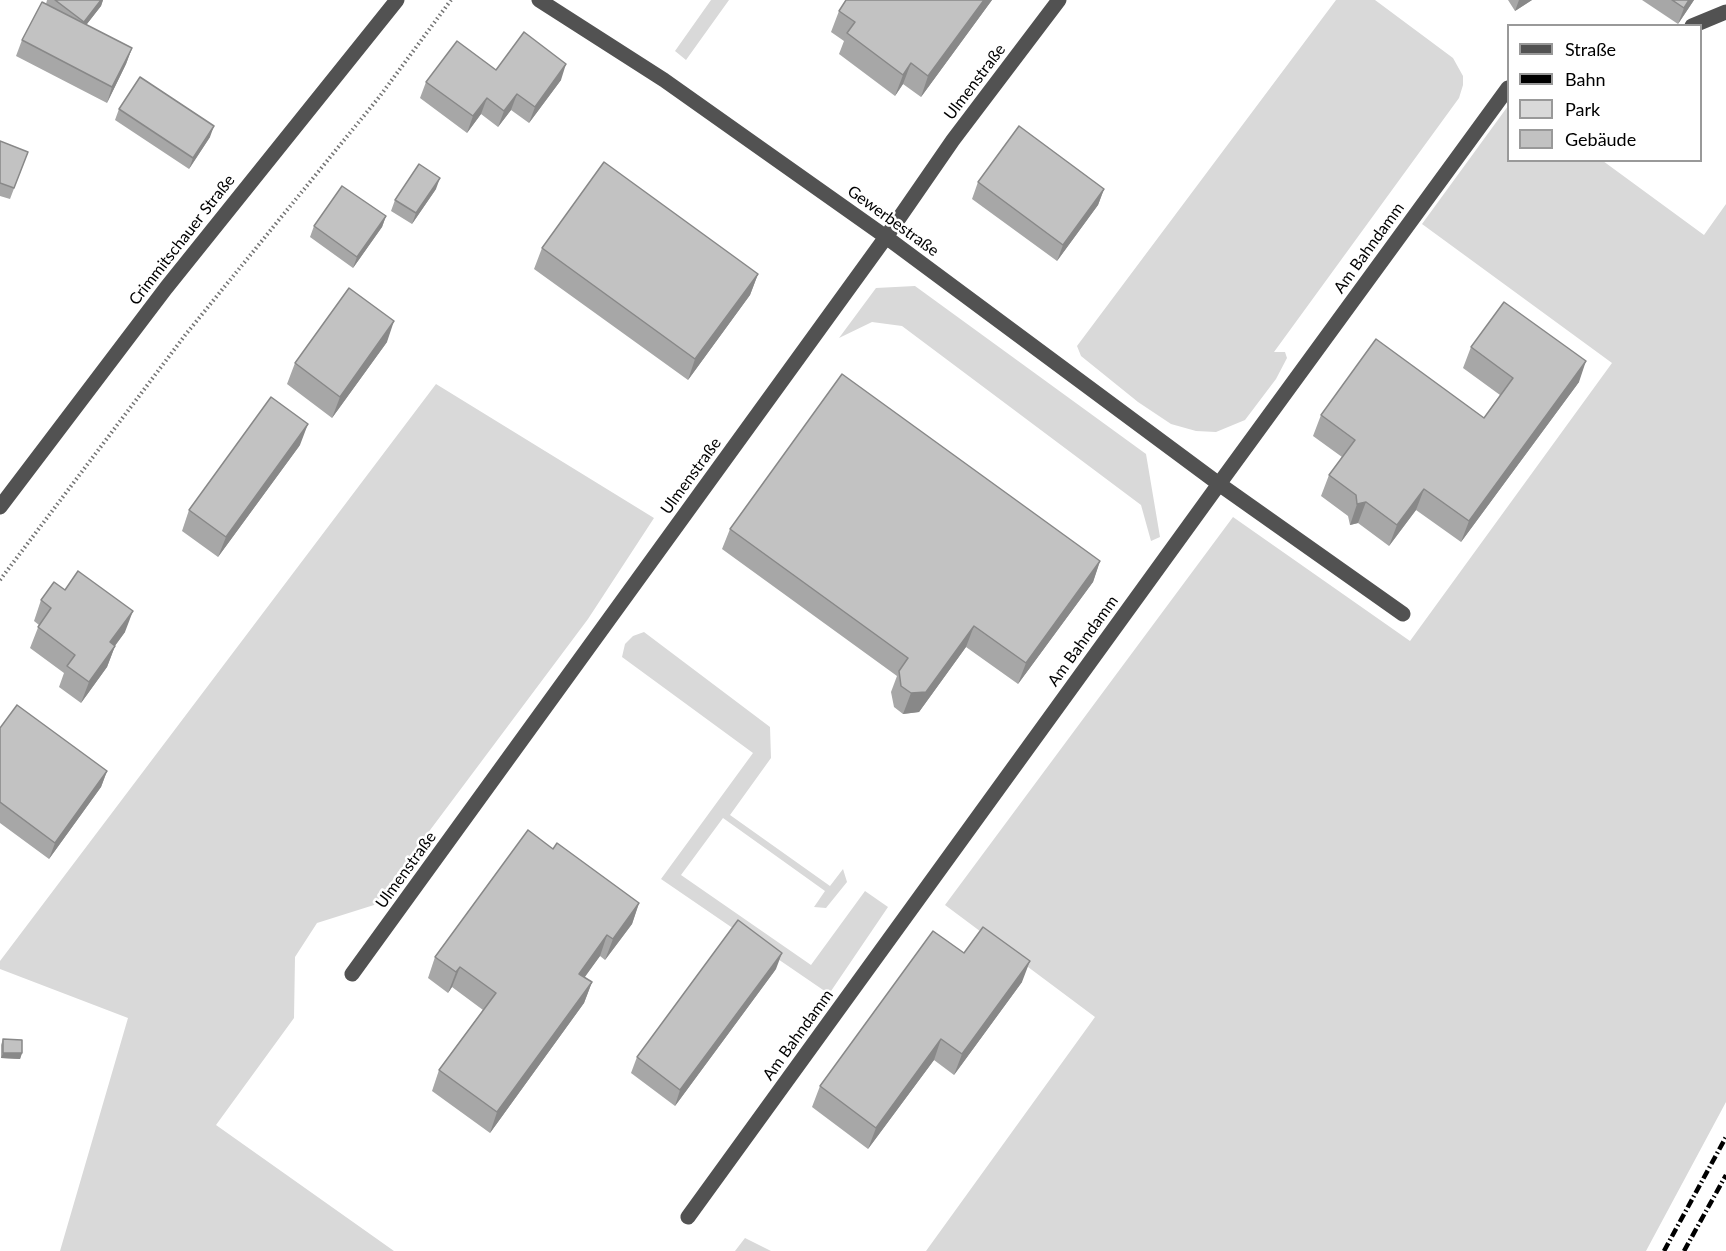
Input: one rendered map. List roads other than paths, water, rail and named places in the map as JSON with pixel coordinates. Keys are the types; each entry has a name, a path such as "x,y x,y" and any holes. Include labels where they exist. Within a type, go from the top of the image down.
{"street":[{"name":"Crimmitschauer Straße","path":"0,507 166,288 397,0"},
{"name":"Gewerbestraße","path":"538,0 664,80 886,237 1219,484 1403,614"},
{"name":"Ulmenstraße","path":"352,974 954,140 1059,0"},
{"path":"1697,24 1726,12"},
{"name":"Am Bahndamm","path":"688,1217 1507,89"}],"railway":[{"path":"1664,1251 1726,1137"},
{"path":"1684,1251 1726,1175"}]}
